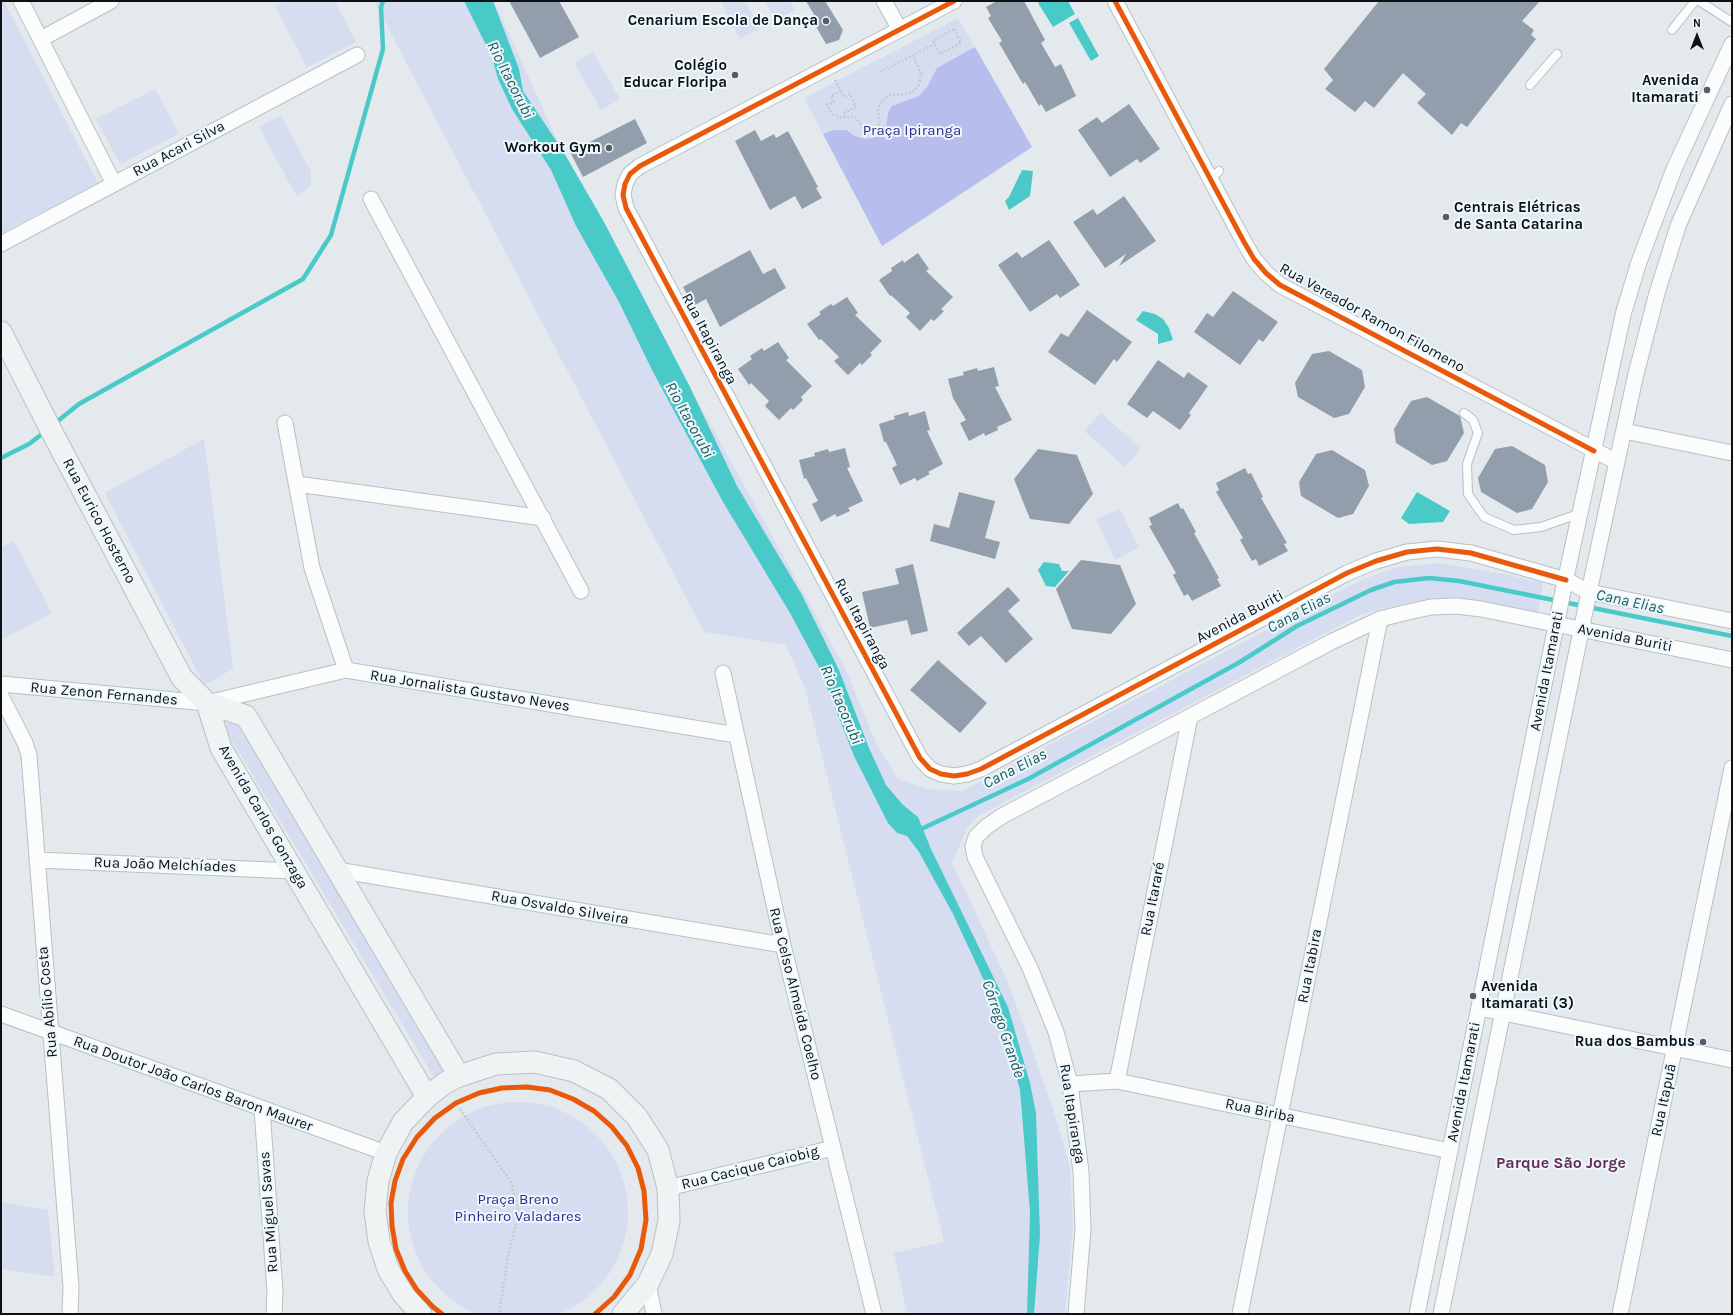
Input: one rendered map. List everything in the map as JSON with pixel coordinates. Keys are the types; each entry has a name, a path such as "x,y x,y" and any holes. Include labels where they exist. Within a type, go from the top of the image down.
{"street":[{"path":"21,1 114,184"},
{"path":"41,39 111,1"},
{"path":"884,1 900,30 954,1"},
{"name":"Rua Vereador Ramon Filomeno","path":"1115,1 1215,175 1254,259 1280,285 1617,462"},
{"name":"Rua Itapiranga","path":"900,30 640,166 630,174 625,184 624,195 626,208 920,758 930,769 941,774"},
{"name":"Avenida Itamarati","path":"1417,1314 1557,622 1618,337 1639,262 1674,169 1732,44"},
{"name":"Rua Acari Silva","path":"1,244 358,55"},
{"name":"Avenida Itamarati","path":"1441,1314 1582,627 1646,332 1678,226 1732,104"},
{"path":"371,199 581,591"},
{"name":"Rua Eurico Hosterno","path":"1,332 49,427 182,678 207,703"},
{"path":"285,422 312,568 346,670"},
{"path":"1624,431 1732,453"},
{"path":"297,484 543,518"},
{"name":"Avenida Buriti","path":"941,774 960,775 981,769 1347,573 1376,561 1407,552 1438,549 1471,552 1589,594 1732,621"},
{"name":"Avenida Buriti","path":"976,837 986,827 1002,816 1331,642 1380,619 1431,607 1457,606 1557,622 1732,660"},
{"name":"Rua Itabira","path":"1240,1314 1380,619"},
{"name":"Rua Jornalista Gustavo Neves","path":"207,703 346,670 736,735"},
{"name":"Rua Celso Almeida Coelho","path":"723,673 783,945 874,1314"},
{"name":"Rua Zenon Fernandes","path":"1,684 207,703"},
{"name":"Rua Abílio Costa","path":"1,696 25,743 29,755 71,1287 70,1314"},
{"path":"207,703 246,716 459,1076"},
{"name":"Avenida Carlos Gonzaga","path":"207,703 221,748 427,1097"},
{"name":"Rua Itararé","path":"1117,1081 1190,717"},
{"name":"Rua Itapuã","path":"1620,1314 1732,768"},
{"name":"Rua Itapiranga","path":"976,837 974,846 975,857 1030,968 1056,1032 1070,1084 1081,1172 1083,1229 1076,1314"},
{"name":"Rua João Melchíades","path":"37,860 294,871"},
{"name":"Rua Osvaldo Silveira","path":"337,870 783,945"},
{"path":"1479,1008 1732,1060"},
{"name":"Rua Doutor João Carlos Baron Maurer","path":"1,1014 50,1033 386,1153"},
{"path":"421,1314 403,1294 388,1269 379,1241 375,1211 378,1181 386,1153 403,1122 427,1097 459,1076 496,1064 536,1062 574,1071 609,1089 637,1116 658,1150 668,1188 669,1221 664,1248 648,1284 623,1314"},
{"name":"Rua Biriba","path":"1070,1084 1117,1081 1450,1151"},
{"name":"Rua Miguel Savas","path":"262,1109 275,1292 274,1314"},
{"name":"Rua Cacique Caiobig","path":"668,1188 833,1148"},
{"path":"648,1284 654,1314"}],"lane":[{"path":"1672,30 1695,1"},
{"path":"1699,1 1732,22"},
{"path":"1530,85 1557,54"},
{"path":"1464,413 1473,420 1478,433 1466,464 1468,494 1484,517 1514,530 1541,527 1580,513"}],"path":[{"path":"954,29 961,43 940,54 935,44 933,41 954,29"},
{"path":"880,72 935,44"},
{"path":"845,118 844,113 856,107 850,94 844,97 841,91 831,96 834,102 827,105 832,114 837,117 845,118 854,116 866,131 876,128 880,124 878,110 882,100 891,95 907,94 914,91 919,85 921,74 913,55"},
{"path":"460,1109 511,1182 519,1214 509,1251 499,1314"}],"green space":[{"path":"1,1 4,1 98,183 1,234"},
{"path":"285,1 335,1 356,42 307,67 275,6"},
{"path":"374,1 494,1 573,175 846,670 876,743 898,779 929,789 962,791 1359,581 1398,567 1440,563 1509,575 1543,583 1538,614 1468,601 1438,598 1401,604 1360,615 978,816 968,827 952,862 1009,985 1053,1109 1070,1167 1073,1226 1065,1314 907,1314 894,1253 944,1242 805,688 786,645 704,632"},
{"path":"720,1 745,1 760,28 740,39"},
{"path":"765,1 790,1 795,10 776,21"},
{"name":"Praça Ipiranga","path":"958,18 1032,147 882,246 804,98"},
{"name":"Praça Ipiranga","path":"975,47 1032,147 882,246 823,134 834,130 846,130 855,136 865,139 878,137 886,130 888,113 892,106 919,96 927,87 937,68"},
{"path":"593,52 620,99 601,110 574,63"},
{"path":"155,89 179,134 120,164 96,119"},
{"path":"281,115 311,172 311,185 297,197 259,127"},
{"path":"1101,413 1141,448 1125,467 1084,431"},
{"path":"204,439 233,669 204,685 105,493"},
{"path":"1120,509 1139,548 1115,560 1096,519"},
{"path":"14,541 52,613 1,640 1,548"},
{"path":"232,721 236,722 446,1069 434,1077 225,729 227,724"},
{"name":"Praça Breno Pinheiro Valadares","path":"507,1102 529,1102 550,1106 560,1110 579,1120 596,1134 610,1151 620,1170 626,1190 628,1212 626,1234 620,1254 610,1273 596,1290 579,1304 550,1318 529,1322 507,1322 486,1318 466,1309 448,1297 433,1282 421,1264 412,1244 408,1223 408,1201 412,1180 421,1160 433,1142 448,1127 466,1115 486,1106"},
{"path":"1,1202 48,1210 55,1277 1,1269"}],"water":[{"path":"464,1 493,1 519,69 523,91 563,151 604,222 689,385 737,486 802,595 839,670 869,748 886,785 903,805 918,817 931,849 1008,1007 1030,1083 1036,1113 1040,1235 1034,1314 1027,1314 1030,1212 1020,1090 1007,1043 988,989 953,914 919,852 907,836 897,833 888,823 854,756 819,667 790,613 723,502 652,370 619,302 576,226 551,170 512,109 498,79 492,57"},
{"path":"1041,1 1068,1 1075,14 1053,27 1038,3"},
{"path":"1078,18 1099,56 1091,61 1069,23"},
{"path":"1022,170 1033,171 1030,196 1009,210 1005,201 1009,197"},
{"path":"1143,311 1155,314 1163,319 1169,328 1173,340 1158,344 1158,334 1136,320"},
{"path":"1417,492 1450,511 1443,522 1409,524 1401,518"},
{"path":"1044,562 1059,564 1062,571 1069,571 1055,587 1046,586 1038,570"}],"building":[{"path":"509,1 559,1 579,37 540,58"},
{"name":"Cenarium Escola de Dança","path":"806,1 825,1 843,30 839,40 826,44 814,23 816,18"},
{"path":"997,1 1024,1 1045,40 1041,43 1055,67 1061,64 1076,96 1046,112 1041,104 1039,106 1025,82 1023,84 999,43 1002,41 988,18 991,16 986,7"},
{"path":"1379,1 1540,1 1522,21 1534,30 1531,35 1536,39 1467,127 1461,123 1452,135 1417,103 1426,94 1403,73 1374,108 1365,101 1355,112 1325,89 1333,80 1324,69"},
{"path":"1129,104 1160,149 1140,163 1137,159 1110,177 1078,130 1097,117 1102,123"},
{"name":"Workout Gym","path":"635,119 647,143 583,177 570,152"},
{"path":"755,130 761,141 774,134 776,138 788,131 818,187 816,188 822,198 802,209 795,196 770,210 735,141"},
{"path":"1124,196 1156,241 1119,266 1126,254 1105,268 1073,222 1093,209 1097,215"},
{"path":"1049,240 1080,285 1060,298 1057,294 1030,312 998,265 1017,252 1022,258"},
{"path":"750,250 763,274 775,268 786,288 720,327 706,299 693,306 683,287"},
{"path":"918,253 929,269 926,271 953,297 941,309 944,311 934,321 931,319 920,331 906,317 910,313 891,295 890,296 879,280 892,271 891,268 903,260 904,263"},
{"path":"1233,291 1278,322 1263,342 1259,339 1240,365 1194,332 1207,313 1213,317"},
{"path":"847,297 858,313 855,315 882,341 870,353 872,355 862,365 860,363 848,375 834,361 839,357 821,339 819,340 807,324 821,314 819,312 831,304 833,306"},
{"path":"1087,310 1132,342 1117,362 1114,359 1095,385 1048,352 1061,333 1068,337"},
{"path":"778,342 789,358 786,360 812,386 801,397 803,400 793,410 791,408 779,420 765,406 769,401 751,383 749,385 738,369 752,359 750,356 762,348 764,351"},
{"path":"1329,351 1362,370 1365,387 1349,414 1334,418 1298,397 1295,383 1312,354"},
{"path":"1158,360 1184,378 1188,372 1208,386 1189,413 1191,415 1180,430 1153,411 1147,418 1127,404"},
{"path":"994,367 999,386 995,387 1012,420 997,427 998,430 985,436 984,433 969,441 960,423 966,420 953,398 948,379 964,375 963,372 977,368 978,371"},
{"path":"1427,397 1460,416 1464,433 1447,461 1432,465 1396,443 1394,429 1411,401"},
{"path":"925,411 930,430 927,431 943,464 928,472 930,474 917,481 915,478 900,485 892,468 897,465 886,442 884,442 879,424 895,419 894,416 908,412 909,416"},
{"path":"1512,446 1545,465 1548,482 1532,509 1517,513 1481,492 1478,478 1495,449"},
{"path":"845,448 850,467 847,468 863,501 848,508 850,511 837,517 835,514 821,522 812,504 818,501 806,478 804,479 799,460 815,456 814,453 828,449 829,452"},
{"path":"1038,449 1077,455 1093,494 1069,524 1030,519 1014,479"},
{"path":"1332,450 1365,470 1369,486 1353,514 1338,518 1301,496 1299,482 1316,454"},
{"path":"1245,468 1248,474 1251,473 1263,497 1261,498 1287,543 1284,544 1288,551 1259,566 1256,559 1252,561 1240,540 1243,538 1216,492 1219,490 1216,483"},
{"path":"959,492 995,501 985,538 1000,542 995,559 930,541 934,524 949,528"},
{"path":"1178,503 1181,509 1183,508 1196,532 1194,533 1219,578 1217,579 1221,586 1192,601 1188,594 1184,596 1173,575 1176,573 1149,526 1152,525 1149,518"},
{"path":"1081,560 1120,565 1136,604 1111,634 1072,629 1056,589"},
{"path":"913,564 928,631 911,635 907,620 870,628 862,592 899,584 895,569"},
{"path":"1008,587 1020,600 1008,611 1033,639 1006,663 981,636 969,646 957,633"},
{"path":"938,660 987,703 960,733 910,690"}],"waterway":[{"path":"54,424 79,404 303,279 331,235 383,49 381,7 383,1"},
{"path":"1,458 29,444 46,431"},
{"name":"Cana Elias","path":"917,831 1028,779 1240,662 1297,626 1371,590 1394,582 1429,578 1459,581 1732,636"}],"cycle path":[{"path":"954,1 640,166 630,174 625,184 623,195 626,208 920,758 930,769 941,774 954,776 967,774 981,769 1347,573 1376,561 1407,552 1437,549 1471,553 1566,580"},
{"path":"1115,1 1244,242 1254,259 1266,273 1280,285 1594,451"},
{"path":"442,1314 417,1290 405,1271 396,1249 392,1226 391,1203 395,1181 403,1159 417,1137 435,1118 456,1103 479,1093 502,1088 527,1087 550,1090 573,1099 594,1111 612,1127 627,1146 638,1168 644,1191 646,1220 641,1249 630,1275 614,1297 595,1314"}],"place":[{"name":"Cenarium Escola de Dança","path":"826,21"},
{"name":"Colégio Educar Floripa","path":"735,75"},
{"name":"Avenida Itamarati","path":"1707,90"},
{"name":"Workout Gym","path":"609,148"},
{"name":"Centrais Elétricas de Santa Catarina","path":"1446,217"},
{"name":"Avenida Itamarati (3)","path":"1473,996"},
{"name":"Rua dos Bambus","path":"1703,1042"}],"district":[{"name":"Parque São Jorge","path":"1561,1163"}],"water label":[{"name":"Rio Itacorubi","path":"510,80"},
{"name":"Rio Itacorubi","path":"689,420"},
{"name":"Rio Itacorubi","path":"841,705"},
{"name":"Córrego Grande","path":"1003,1029"}]}
